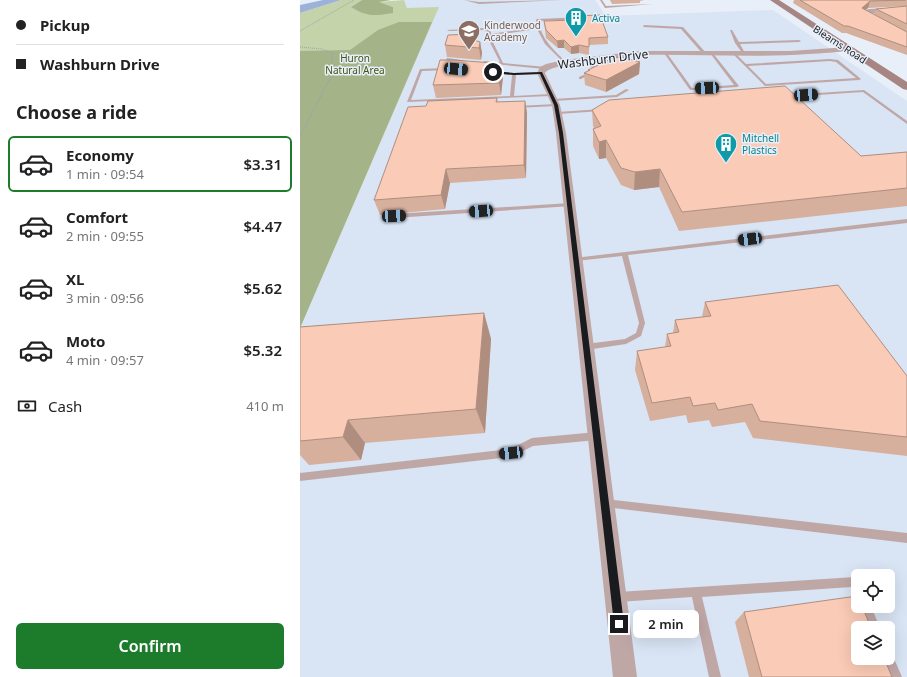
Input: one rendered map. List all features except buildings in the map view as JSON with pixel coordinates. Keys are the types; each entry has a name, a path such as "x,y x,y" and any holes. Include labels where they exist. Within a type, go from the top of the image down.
{"main road":[{"name":"Bleams Road","path":"774,0 907,87"}],"street":[{"path":"907,9 868,11 864,14 907,37"},
{"name":"Washburn Drive","path":"625,677 570,205 555,103 543,70 564,62 640,53 740,54 790,53 848,49"}],"lane":[{"path":"465,0 479,3 494,3 562,0"},
{"path":"601,1 605,7 652,4 649,0"},
{"path":"564,62 541,38 537,20 584,18"},
{"path":"644,26 682,28 708,53 737,86 691,89 666,53"},
{"path":"449,30 485,29 490,33 538,28"},
{"path":"731,31 740,54 765,85 859,79 837,61 740,54"},
{"path":"490,33 488,35 502,64"},
{"path":"740,54 799,41"},
{"path":"447,59 463,61"},
{"path":"580,78 596,70 585,59"},
{"path":"479,62 543,70"},
{"path":"449,69 421,70 408,101 512,96 604,110"},
{"path":"491,72 514,74 543,70"},
{"path":"512,96 514,74"},
{"path":"509,107 617,96 627,90"},
{"path":"782,97 864,91 907,123"},
{"path":"394,216 570,205"},
{"path":"576,259 907,221"},
{"path":"586,347 626,341 639,334 642,323 625,254"},
{"path":"300,476 511,453 532,442 597,436"},
{"path":"605,503 907,538"},
{"path":"616,597 851,582"},
{"path":"696,592 715,677"},
{"path":"891,665 896,677"}],"path":[{"path":"300,31 354,0"},
{"path":"300,47 322,49 332,52 332,75 300,136"}],"shaded area":[{"path":"404,0 595,0 606,16 773,10 907,101 907,677 300,677 300,328 432,22 407,8"}],"green space":[{"name":"Huron Natural Area","path":"341,0 362,0 351,7 393,9 393,7 378,2 404,0 407,8 439,7 300,328 300,13"},
{"path":"362,0 391,0 379,2 393,7 393,13 371,15 362,13 351,7"},
{"name":"Huron Natural Area","path":"399,22 432,22 300,328 300,51 350,50 378,30"}],"water":[{"path":"323,0 341,0 300,13 300,5"}],"place":[{"name":"Activa","path":"576,38"},
{"name":"Kinderwood Academy","path":"469,50"},
{"name":"Mitchell Plastics","path":"726,164"}],"route":[{"path":"493,72 514,74 541,73 556,105 561,133 619,624"}]}
